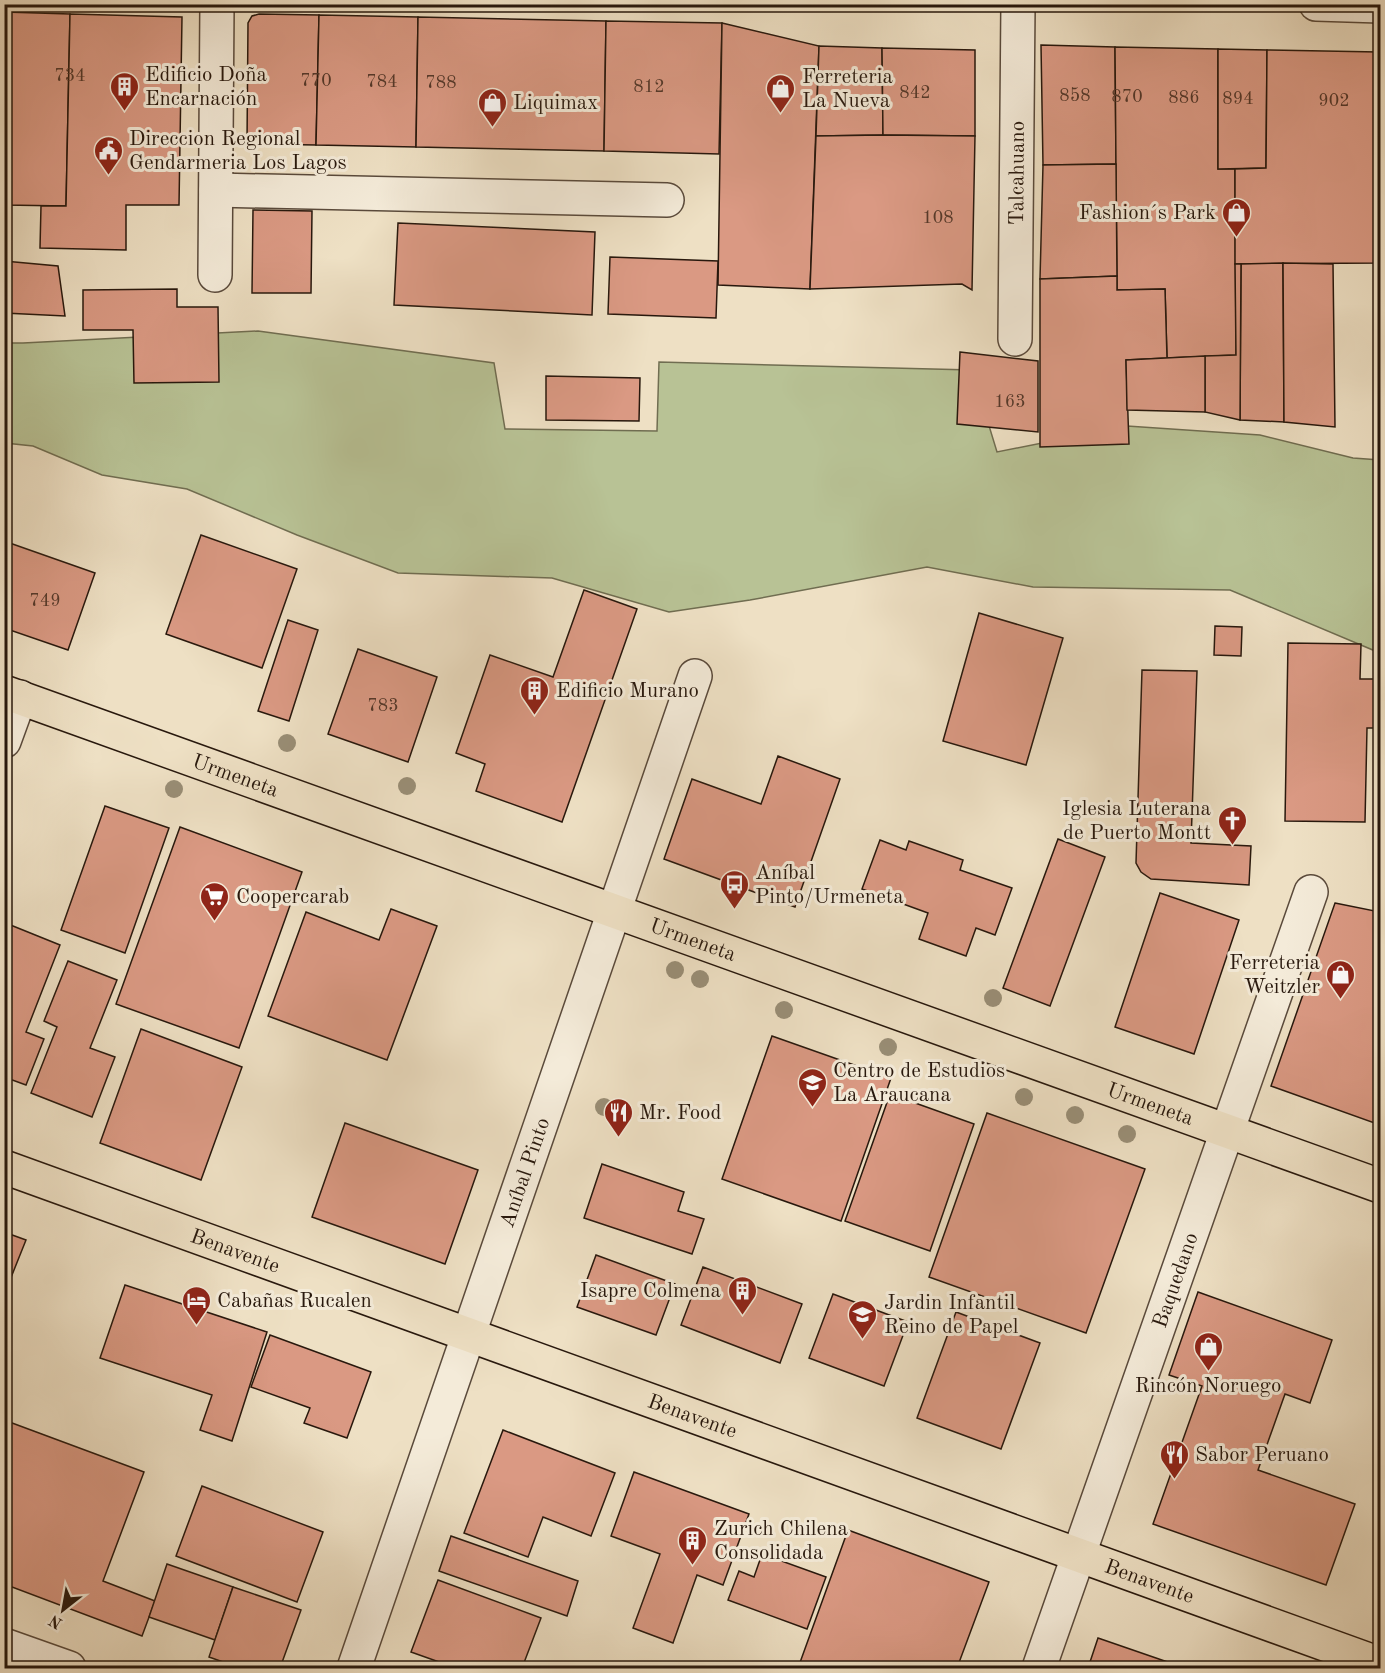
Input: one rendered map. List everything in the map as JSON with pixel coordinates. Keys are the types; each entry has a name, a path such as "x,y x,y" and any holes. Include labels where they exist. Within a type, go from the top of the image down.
{"main road":[{"name":"Urmeneta","path":"12,695 1380,1186"},
{"name":"Benavente","path":"4,1167 1380,1664"}],"street":[{"path":"215,275 217,4"},
{"name":"Talcahuano","path":"1015,339 1018,4"},
{"path":"1316,4 1380,6"},
{"path":"216,190 667,200"},
{"name":"Aníbal Pinto","path":"354,1668 695,676"},
{"path":"4,741 12,695"},
{"name":"Baquedano","path":"1039,1668 1311,892"},
{"path":"4,1645 69,1668"}],"green space":[{"path":"258,331 494,363 505,429 657,431 659,362 972,370 997,452 1127,426 1260,435 1353,458 1380,460 1380,653 1230,590 1033,587 927,567 750,600 669,612 552,578 398,573 297,535 187,489 102,475 33,446 5,443 5,343"}],"building":[{"path":"4,12 70,14 66,206 4,205"},
{"name":"Edificio Doña Encarnación","path":"70,14 182,17 179,205 126,205 126,250 40,248 41,206 66,206"},
{"path":"259,14 319,15 316,145 247,144 248,23 252,16"},
{"path":"319,15 418,17 416,147 316,145"},
{"path":"418,17 606,21 604,151 416,147"},
{"path":"606,21 722,23 719,154 604,151"},
{"path":"722,23 819,46 810,289 718,285"},
{"path":"1041,45 1115,47 1116,164 1043,165"},
{"path":"819,46 882,48 883,135 816,136"},
{"path":"1115,47 1218,49 1218,169 1235,169 1236,355 1167,358 1165,289 1117,290"},
{"path":"882,48 975,50 975,136 883,135"},
{"path":"1218,49 1267,50 1266,168 1218,169"},
{"path":"1267,50 1378,52 1379,263 1235,264 1235,169 1266,168"},
{"path":"816,136 975,136 972,290 962,284 810,289"},
{"path":"1116,164 1117,276 1040,279 1043,165"},
{"path":"253,210 312,211 311,293 252,293"},
{"path":"398,223 595,232 592,315 394,305"},
{"path":"610,257 718,261 716,318 608,314"},
{"path":"4,261 58,266 65,316 4,313"},
{"path":"1283,263 1284,422 1240,420 1241,264"},
{"path":"1283,263 1333,264 1335,427 1284,422"},
{"path":"1235,264 1241,264 1240,420 1205,412 1205,356 1236,355"},
{"path":"1117,276 1117,290 1165,289 1167,358 1126,360 1129,444 1040,447 1040,279"},
{"path":"177,289 177,307 218,307 219,382 134,383 133,330 83,330 83,290"},
{"path":"960,352 1038,361 1038,432 957,424"},
{"path":"1205,356 1205,412 1127,410 1126,360"},
{"path":"546,376 640,378 639,421 546,420"},
{"path":"201,535 297,569 262,668 166,634"},
{"path":"4,541 95,573 68,650 4,628"},
{"name":"Edificio Murano","path":"584,590 637,609 562,822 476,791 485,764 456,753 490,655 553,677"},
{"path":"979,613 1063,638 1026,765 943,741"},
{"path":"288,620 318,630 289,721 258,711"},
{"path":"1215,626 1242,627 1241,656 1214,655"},
{"path":"1288,643 1361,644 1360,679 1380,679 1380,728 1367,728 1365,822 1285,821"},
{"path":"358,649 437,677 408,762 328,734"},
{"path":"1142,670 1197,671 1191,843 1251,846 1249,885 1151,879 1141,872 1136,863"},
{"path":"778,756 840,779 795,907 664,859 692,779 761,804"},
{"path":"105,806 169,828 125,953 61,930"},
{"name":"Coopercarab","path":"180,827 302,872 239,1048 116,1004"},
{"path":"1058,839 1105,857 1050,1006 1003,988"},
{"path":"880,840 906,850 909,841 963,860 960,870 1012,888 995,935 976,928 966,956 919,939 928,913 862,889"},
{"path":"1160,893 1239,920 1194,1054 1115,1027"},
{"name":"Ferreteria Weitzler","path":"1335,903 1380,912 1380,1125 1271,1086"},
{"path":"391,909 437,926 387,1060 268,1016 306,912 379,940"},
{"path":"8,924 60,945 26,1032 44,1039 26,1085 4,1077 4,935"},
{"path":"68,961 117,980 90,1048 115,1057 92,1117 31,1093 57,1027 44,1021"},
{"path":"141,1029 242,1067 201,1180 100,1143"},
{"path":"772,1036 891,1078 841,1221 722,1179"},
{"path":"890,1094 974,1124 930,1251 845,1221"},
{"path":"987,1113 1145,1169 1086,1333 929,1277"},
{"path":"345,1123 478,1170 445,1264 312,1217"},
{"path":"602,1164 684,1192 678,1211 704,1219 692,1254 584,1218"},
{"path":"4,1232 26,1240 4,1295"},
{"path":"596,1255 675,1284 656,1335 577,1307"},
{"name":"Isapre Colmena","path":"703,1267 802,1304 780,1363 681,1325"},
{"path":"125,1285 267,1332 232,1441 200,1430 212,1395 100,1358"},
{"path":"1198,1292 1332,1340 1310,1403 1285,1394 1258,1470 1355,1504 1326,1585 1153,1524 1202,1386 1169,1375"},
{"path":"833,1294 908,1322 884,1386 809,1358"},
{"path":"956,1312 1040,1343 1001,1449 917,1418"},
{"path":"270,1335 371,1372 347,1438 304,1423 310,1408 251,1387"},
{"path":"4,1420 144,1472 103,1581 155,1601 142,1636 4,1584"},
{"path":"503,1430 615,1473 591,1536 543,1517 528,1557 464,1533"},
{"name":"Zurich Chilena Consolidada","path":"634,1472 749,1514 723,1585 697,1575 673,1643 633,1628 660,1554 611,1536"},
{"path":"202,1486 323,1532 297,1602 176,1556"},
{"path":"848,1530 989,1582 957,1668 798,1668"},
{"path":"451,1536 578,1581 567,1616 439,1571"},
{"path":"762,1554 826,1577 807,1629 728,1600 739,1571 754,1577"},
{"path":"167,1564 233,1587 215,1640 149,1617"},
{"path":"438,1580 541,1618 522,1668 456,1668 411,1652"},
{"path":"233,1587 301,1610 280,1668 240,1668 209,1657"},
{"path":"1098,1638 1185,1668 1088,1668"}],"place":[{"name":"Edificio Doña Encarnación","path":"124,112"},
{"name":"Ferreteria La Nueva","path":"781,114"},
{"name":"Liquimax","path":"492,128"},
{"name":"Direccion Regional Gendarmeria Los Lagos","path":"108,176"},
{"name":"Fashion´s Park","path":"1237,238"},
{"name":"Edificio Murano","path":"535,716"},
{"name":"Iglesia Luterana de Puerto Montt","path":"1232,846"},
{"name":"Aníbal Pinto/Urmeneta","path":"734,910"},
{"name":"Coopercarab","path":"215,922"},
{"name":"Ferreteria Weitzler","path":"1341,1000"},
{"name":"Centro de Estudios La Araucana","path":"812,1108"},
{"name":"Mr. Food","path":"618,1138"},
{"name":"Isapre Colmena","path":"742,1316"},
{"name":"Cabañas Rucalen","path":"196,1326"},
{"name":"Jardin Infantil Reino de Papel","path":"863,1340"},
{"name":"Rincón Noruego","path":"1208,1372"},
{"name":"Sabor Peruano","path":"1174,1480"},
{"name":"Zurich Chilena Consolidada","path":"693,1566"}]}
